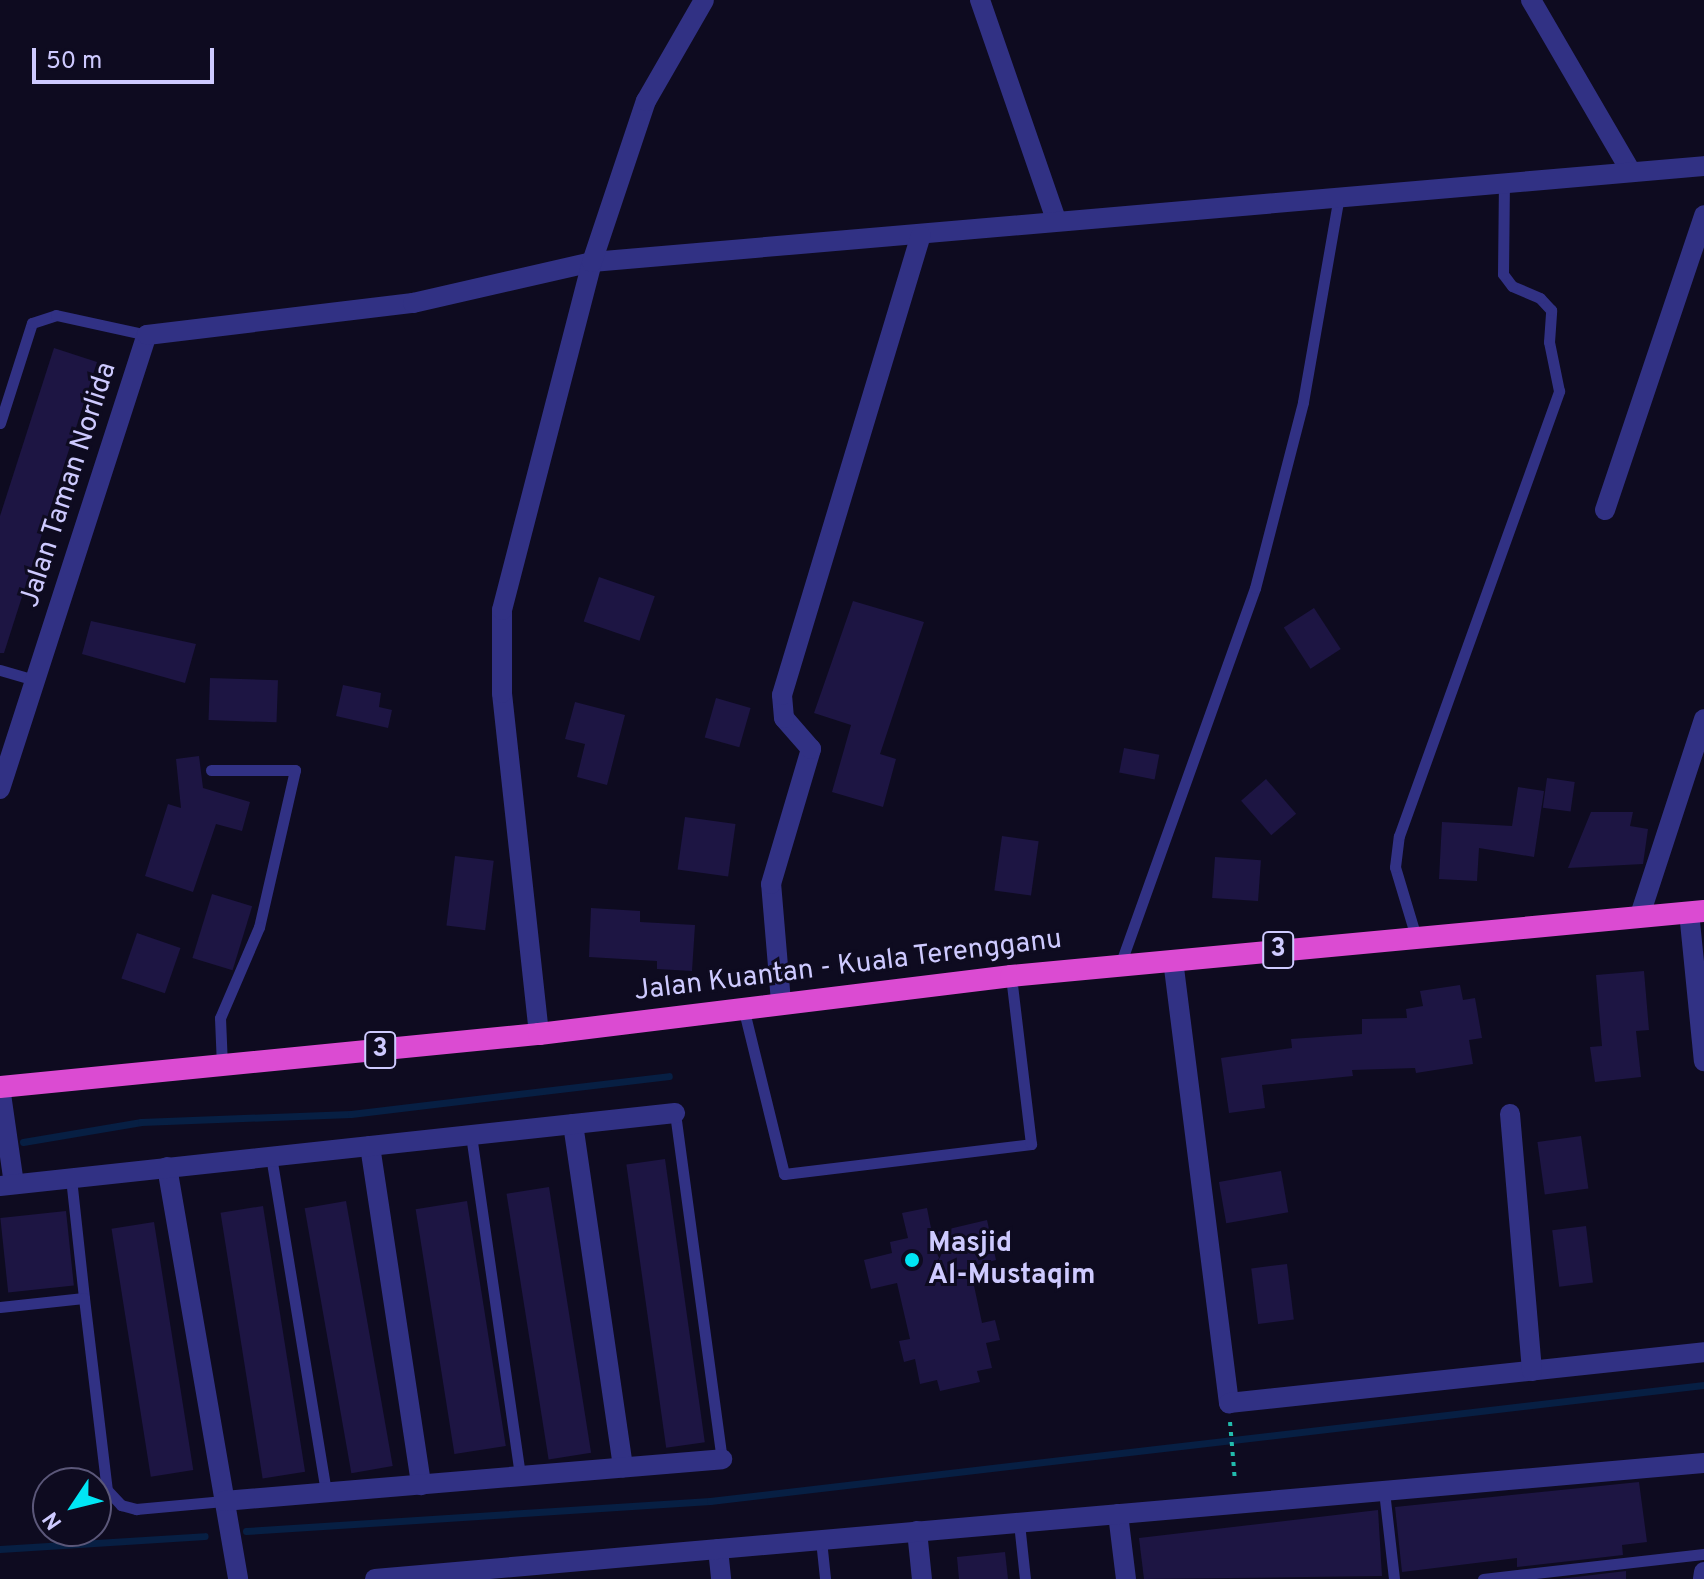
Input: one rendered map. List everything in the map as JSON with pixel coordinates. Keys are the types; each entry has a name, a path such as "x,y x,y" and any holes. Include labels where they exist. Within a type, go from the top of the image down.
{"highway":[{"name":"Jalan Kuantan - Kuala Terengganu","path":"0,1087 539,1034 1011,976 1697,911"}],"street":[{"path":"539,1034 502,693 502,610 592,262 646,101 704,0"},
{"path":"980,0 1056,220"},
{"path":"1531,0 1630,170"},
{"path":"147,335 413,303 592,262 1704,166"},
{"path":"1605,510 1704,215"},
{"path":"781,1002 771,884 811,749 784,718 782,695 921,236"},
{"name":"Jalan Taman Norlida","path":"0,789 147,335"},
{"path":"1640,915 1704,719"},
{"path":"1697,911 1704,1061"},
{"path":"1173,960 1229,1403 1704,1352"},
{"path":"0,1087 7,1185 675,1113"},
{"path":"1510,1114 1532,1371"},
{"path":"573,1124 623,1467"},
{"path":"370,1146 421,1485"},
{"path":"167,1167 238,1579"},
{"path":"224,1501 722,1459"},
{"path":"375,1579 438,1576 1704,1463"},
{"path":"1118,1514 1126,1579"},
{"path":"917,1531 922,1579"},
{"path":"718,1549 721,1579"},
{"path":"1703,1579 1704,1572"}],"lane":[{"path":"1416,937 1395,867 1399,836 1559,391 1549,342 1551,310 1540,298 1512,286 1503,274 1504,181"},
{"path":"1120,965 1255,588 1303,402 1339,196"},
{"path":"0,423 32,323 56,315 147,335"},
{"path":"0,670 35,680"},
{"path":"211,770 295,770 259,927 220,1018 222,1065"},
{"path":"743,1007 784,1174 1031,1144 1011,976"},
{"path":"675,1113 722,1459"},
{"path":"471,1135 520,1476"},
{"path":"271,1156 326,1493"},
{"path":"71,1178 107,1490 121,1505 136,1509 224,1501"},
{"path":"0,1307 84,1298"},
{"path":"1384,1491 1394,1579"},
{"path":"1019,1523 1025,1579"},
{"path":"821,1540 825,1579"},
{"path":"1483,1579 1704,1554"}],"path":[{"path":"1229,1403 1237,1504"}],"building":[{"path":"54,348 97,362 4,653 0,653 0,516"},
{"path":"599,577 655,596 639,641 584,621"},
{"path":"853,601 924,622 880,754 896,759 883,807 832,792 851,725 814,713"},
{"path":"1314,608 1341,649 1310,669 1284,628"},
{"path":"91,621 196,644 185,683 82,654"},
{"path":"210,678 278,680 276,722 209,720"},
{"path":"343,685 381,693 379,707 392,710 388,728 336,716"},
{"path":"716,698 751,708 739,747 705,737"},
{"path":"575,702 625,715 607,785 577,777 585,744 565,739"},
{"path":"1124,748 1159,755 1155,779 1119,773"},
{"path":"199,756 203,788 250,802 242,831 216,824 193,892 145,876 168,804 181,808 176,759"},
{"path":"1547,778 1575,782 1571,812 1543,808"},
{"path":"1266,779 1296,814 1271,835 1241,801"},
{"path":"1518,787 1544,791 1534,857 1479,848 1477,881 1439,879 1442,822 1512,826"},
{"path":"1591,812 1633,812 1630,826 1648,829 1643,864 1568,868"},
{"path":"685,817 736,824 728,877 678,869"},
{"path":"1002,836 1039,841 1031,896 994,890"},
{"path":"455,856 494,861 485,930 446,925"},
{"path":"1215,857 1261,860 1258,901 1212,898"},
{"path":"212,894 252,906 233,970 192,958"},
{"path":"591,908 640,911 640,922 695,925 692,971 657,969 657,961 589,957"},
{"path":"137,933 180,948 165,993 121,978"},
{"path":"1644,971 1649,1030 1636,1031 1641,1077 1595,1082 1590,1047 1602,1046 1596,975"},
{"path":"1460,985 1463,1000 1475,998 1482,1038 1469,1040 1473,1064 1416,1073 1415,1068 1352,1070 1353,1076 1262,1085 1265,1108 1229,1113 1221,1058 1292,1048 1291,1039 1362,1034 1362,1019 1407,1018 1406,1009 1423,1006 1420,991"},
{"path":"1581,1136 1588,1188 1545,1195 1537,1142"},
{"path":"665,1159 705,1442 666,1448 626,1164"},
{"path":"1281,1171 1288,1212 1226,1223 1219,1182"},
{"path":"549,1187 591,1453 549,1459 507,1194"},
{"path":"346,1201 393,1466 351,1473 305,1208"},
{"path":"467,1201 506,1446 454,1454 416,1209"},
{"path":"263,1206 305,1472 263,1478 221,1213"},
{"path":"927,1208 932,1233 987,1220 996,1260 970,1267 982,1323 995,1320 1000,1340 986,1343 992,1368 977,1371 980,1382 940,1391 937,1380 920,1384 915,1359 904,1362 899,1341 910,1339 897,1283 871,1289 864,1260 892,1253 890,1242 908,1238 902,1213"},
{"path":"66,1211 74,1286 8,1292 0,1218"},
{"path":"154,1222 193,1470 151,1477 112,1229"},
{"path":"1586,1226 1593,1283 1559,1287 1552,1230"},
{"path":"1287,1264 1294,1320 1258,1324 1251,1268"},
{"path":"1639,1482 1647,1542 1622,1545 1623,1555 1517,1567 1517,1558 1402,1572 1395,1507"},
{"path":"1378,1510 1382,1576 1144,1579 1139,1538"},
{"path":"1005,1552 1008,1579 959,1579 957,1557"},
{"path":"1626,1571 1626,1579 1559,1579"}],"waterway":[{"path":"23,1142 141,1122 351,1114 669,1076"},
{"path":"246,1531 710,1501 1704,1385"},
{"path":"0,1549 205,1536"}],"place":[{"name":"Masjid Al-Mustaqim","path":"912,1260"}]}
